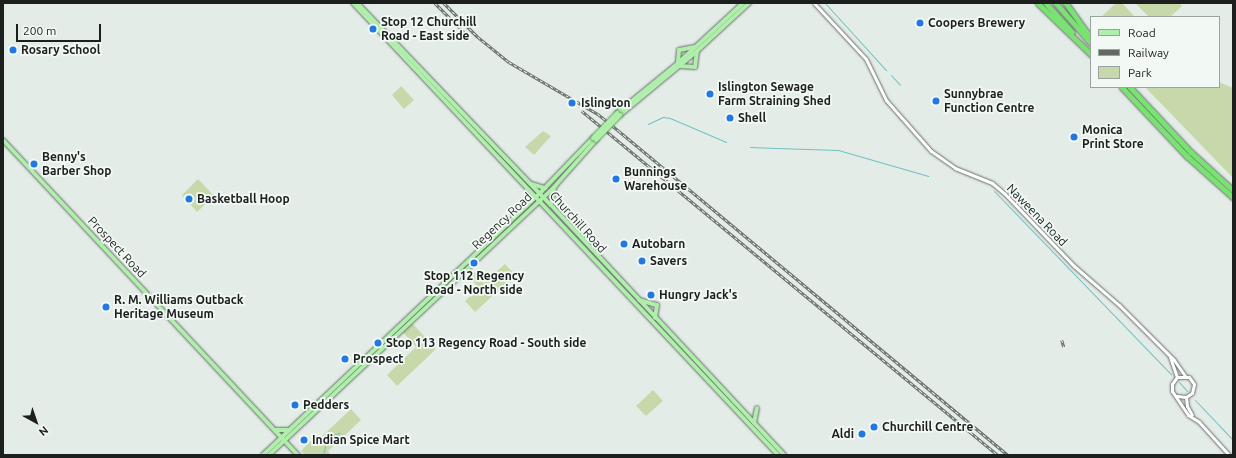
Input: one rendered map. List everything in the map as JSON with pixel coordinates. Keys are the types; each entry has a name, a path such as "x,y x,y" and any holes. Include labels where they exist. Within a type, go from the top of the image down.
{"highway":[{"path":"1038,3 1090,53"},
{"path":"1046,3 1090,53"},
{"path":"1056,3 1090,42"},
{"path":"1066,3 1090,37"},
{"path":"1123,88 1187,156 1233,197"},
{"path":"1131,88 1191,152 1233,190"}],"main road":[{"name":"Churchill Road","path":"353,3 531,184 784,455"},
{"name":"Churchill Road","path":"357,3 402,54 535,197 778,455"},
{"name":"Regency Road","path":"263,455 283,439 289,430 539,194 618,114 697,49 743,3"},
{"name":"Regency Road","path":"726,21 749,3"},
{"path":"697,49 695,67 678,65 681,56 679,50 697,49"},
{"name":"Regency Road","path":"269,455 283,439 556,186 594,139"},
{"name":"Prospect Road","path":"3,140 298,455"},
{"path":"531,184 545,188"},
{"path":"551,205 551,197 556,186"},
{"path":"637,299 658,305 655,318"},
{"path":"753,423 757,408"},
{"path":"273,446 276,438 274,430 289,430"}],"street":[{"name":"Naweena Road","path":"814,3 866,59 886,100 931,151 955,168 992,183 1004,192 1074,266 1119,305 1170,357 1185,376"},
{"name":"Naweena Road","path":"1170,357 1177,377"},
{"path":"1186,398 1194,387 1192,379 1185,376 1177,377 1172,388 1184,410 1192,415 1229,455"},
{"path":"1177,396 1186,398"},
{"path":"1186,398 1192,415"}],"green space":[{"path":"1116,3 1122,3 1134,16 1102,16"},
{"path":"1135,3 1179,3 1182,6 1171,16 1148,16"},
{"path":"1220,82 1233,88 1233,178 1146,88 1220,88"},
{"path":"401,86 414,100 404,109 392,95"},
{"path":"543,131 551,136 534,155 525,147"},
{"path":"198,179 214,196 197,212 182,195"},
{"path":"505,264 515,275 475,312 465,301 479,288 466,274 471,269 484,283"},
{"path":"412,323 436,349 397,386 387,375 416,347 403,332"},
{"path":"653,390 663,401 646,416 636,406"},
{"path":"351,409 361,420 328,451 331,455 305,455 301,451 315,437 318,440"}],"waterway":[{"path":"825,3 886,70"},
{"path":"891,75 900,85"},
{"path":"648,124 663,117 670,118 726,142"},
{"path":"750,147 838,150 928,176"},
{"path":"994,191 1171,374"},
{"path":"1179,382 1187,391"},
{"path":"1195,400 1233,440"},
{"path":"323,455 326,442 332,439 333,435 340,433"}],"railway":[{"path":"435,3 466,34"},
{"path":"444,3 478,37 509,62 598,114 1008,455"},
{"path":"582,111 998,455"},
{"path":"1062,340 1064,347"}],"place":[{"name":"Coopers Brewery","path":"920,23"},
{"name":"Stop 12 Churchill Road - East side","path":"373,29"},
{"name":"Rosary School","path":"13,50"},
{"name":"Islington Sewage Farm Straining Shed","path":"710,94"},
{"name":"Sunnybrae Function Centre","path":"936,101"},
{"name":"Islington","path":"572,103"},
{"name":"Shell","path":"730,118"},
{"name":"Monica Print Store","path":"1074,137"},
{"name":"Benny's Barber Shop","path":"34,164"},
{"name":"Bunnings Warehouse","path":"616,179"},
{"name":"Basketball Hoop","path":"189,199"},
{"name":"Autobarn","path":"624,244"},
{"name":"Savers","path":"642,261"},
{"name":"Stop 112 Regency Road - North side","path":"474,263"},
{"name":"Hungry Jack's","path":"651,295"},
{"name":"R. M. Williams Outback Heritage Museum","path":"106,307"},
{"name":"Stop 113 Regency Road - South side","path":"378,343"},
{"name":"Prospect","path":"345,359"},
{"name":"Pedders","path":"295,405"},
{"name":"Churchill Centre","path":"874,427"},
{"name":"Aldi","path":"862,434"},
{"name":"Indian Spice Mart","path":"304,440"}]}
